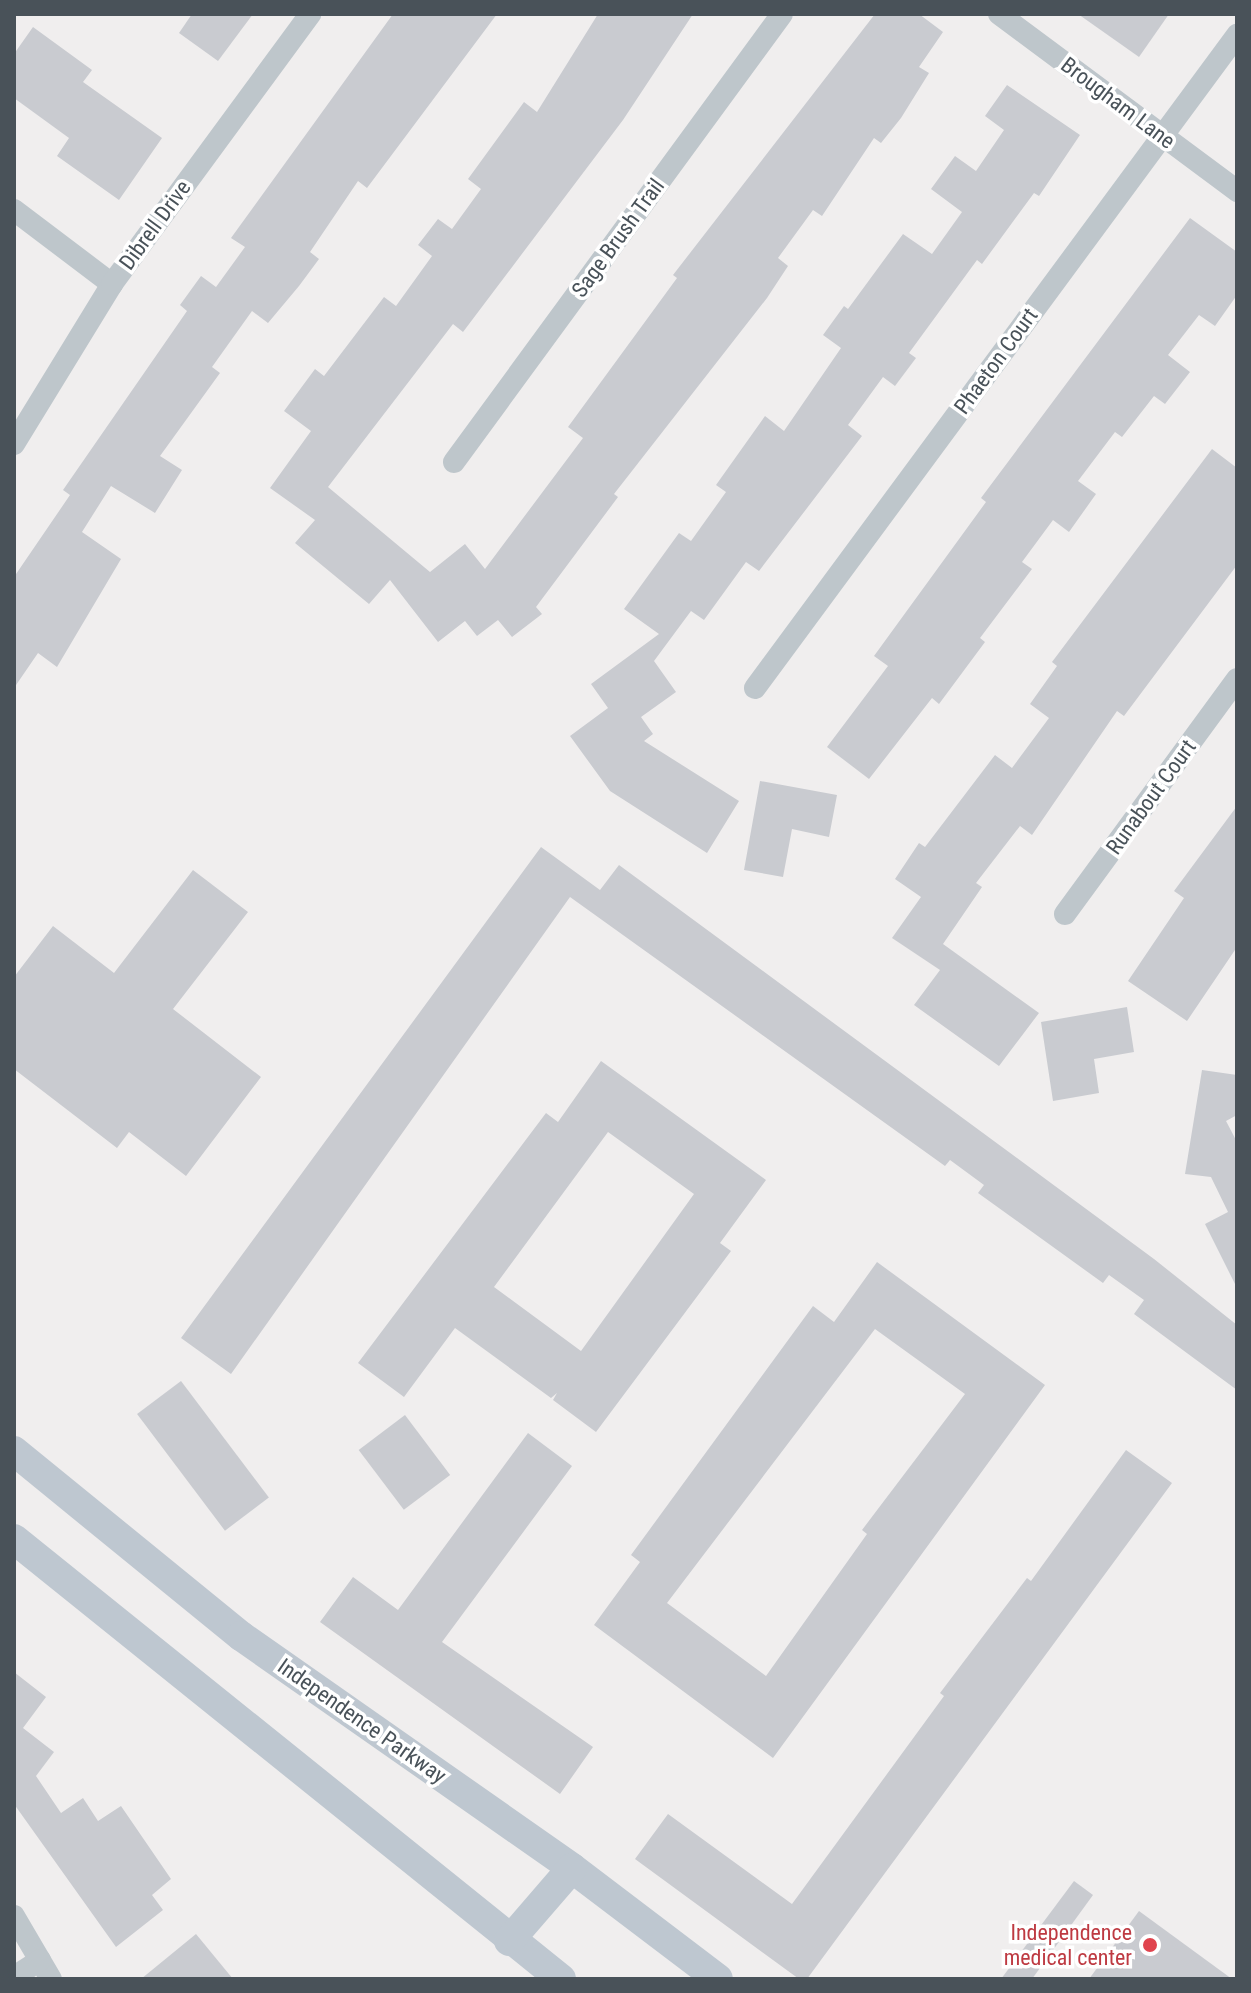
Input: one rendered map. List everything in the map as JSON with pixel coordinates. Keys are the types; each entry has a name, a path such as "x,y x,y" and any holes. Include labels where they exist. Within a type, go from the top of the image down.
{"main road":[{"name":"Independence Parkway","path":"14,1451 241,1636 572,1868 718,1979"},
{"path":"14,1539 509,1941 561,1979"},
{"path":"509,1941 572,1868"}],"street":[{"name":"Dibrell Drive","path":"14,444 112,284 310,14"},
{"name":"Sage Brush Trail","path":"454,462 782,14"},
{"name":"Brougham Lane","path":"999,14 1237,191"},
{"name":"Phaeton Court","path":"755,688 1237,35"},
{"path":"14,210 112,284"},
{"name":"Runabout Court","path":"1065,914 1237,679"},
{"path":"14,1916 45,1970 14,1977"}],"building":[{"path":"192,14 253,14 218,61 179,33"},
{"path":"393,14 497,14 367,188 358,181 310,252 319,259 299,286 268,323 252,311 212,367 220,373 160,456 182,470 155,513 111,486 82,532 121,559 57,667 38,653 14,688 14,577 70,495 63,490 187,311 180,305 201,276 216,287 245,247 231,238"},
{"path":"598,14 693,14 623,120 463,332 453,324 328,487 430,572 465,544 485,569 583,438 568,427 677,278 673,275 875,14 919,14 943,32 919,67 929,73 901,118 881,143 874,138 822,216 813,210 778,258 788,266 767,298 614,494 618,497 536,607 542,614 512,637 498,620 477,636 465,621 438,642 390,580 369,604 295,543 315,520 270,488 311,431 284,411 315,369 324,376 384,297 396,306 432,256 418,245 438,219 452,229 481,189 468,179 524,102 537,112"},
{"path":"1078,14 1169,14 1139,57"},
{"path":"33,27 92,70 83,82 162,138 119,200 57,156 69,138 14,98 14,54"},
{"path":"1007,85 1080,135 1039,196 1034,193 982,264 977,260 909,353 916,358 895,386 883,377 848,425 862,436 759,571 746,562 704,620 691,611 654,661 676,692 641,717 653,734 644,741 739,801 707,853 610,791 570,736 608,708 591,684 659,634 624,609 679,533 691,541 726,492 716,485 765,416 784,431 841,348 823,335 844,306 848,309 903,234 932,254 962,212 931,189 955,156 976,171 1004,130 985,116"},
{"path":"1190,218 1237,252 1237,295 1215,326 1199,315 1168,355 1190,372 1165,404 1154,396 1122,437 1115,432 1078,481 1096,494 1069,532 1053,520 1022,562 1032,569 980,638 985,642 939,704 932,698 869,779 827,747 888,666 874,656 986,502 981,498"},
{"path":"1212,449 1237,468 1237,565 1124,716 1117,711 1032,835 1020,826 976,883 982,887 943,944 1039,1013 999,1066 914,1005 940,970 892,938 921,897 895,879 919,843 925,847 995,755 1012,768 1049,718 1030,704 1057,666 1052,662"},
{"path":"760,781 837,795 829,837 792,829 783,877 744,870"},
{"path":"1237,806 1237,947 1187,1021 1128,981 1184,898 1174,891"},
{"path":"541,847 600,890 619,865 1154,1259 1237,1325 1237,1390 1134,1314 1144,1300 1109,1275 1103,1283 978,1193 984,1185 950,1160 945,1166 570,897 231,1374 181,1338"},
{"path":"193,870 248,912 173,1009 261,1077 186,1176 129,1132 117,1148 14,1069 14,977 53,926 114,973"},
{"path":"1127,1007 1134,1052 1094,1059 1099,1093 1053,1101 1041,1022"},
{"path":"601,1061 766,1180 720,1243 731,1251 596,1432 553,1400 557,1393 551,1398 455,1328 404,1397 358,1363 546,1113 558,1122","holes":["608,1132 694,1194 581,1351 494,1287"]},
{"path":"1202,1070 1237,1075 1237,1115 1226,1121 1237,1142 1237,1288 1205,1224 1228,1212 1211,1177 1185,1174"},
{"path":"877,1262 1045,1385 773,1758 594,1625 640,1562 631,1555 813,1306 834,1322","holes":["875,1329 965,1394 862,1530 867,1534 766,1676 667,1603"]},
{"path":"181,1381 269,1498 225,1531 137,1414"},
{"path":"405,1415 450,1475 404,1510 359,1450"},
{"path":"528,1433 572,1466 442,1642 593,1747 560,1794 320,1622 353,1577 398,1610"},
{"path":"1126,1450 1172,1483 807,1979 799,1979 635,1859 668,1814 792,1904 944,1696 940,1693 1027,1578 1031,1581"},
{"path":"14,1672 46,1697 23,1728 54,1752 36,1776 61,1813 83,1798 98,1821 121,1806 171,1879 152,1895 163,1910 116,1947 14,1804"},
{"path":"1074,1881 1093,1895 1032,1979 1001,1979"},
{"name":"Independence medical center","path":"1139,1911 1232,1979 1089,1979"},
{"path":"196,1934 233,1979 141,1979"}],"place":[{"name":"Independence medical center","path":"1150,1945"}]}
